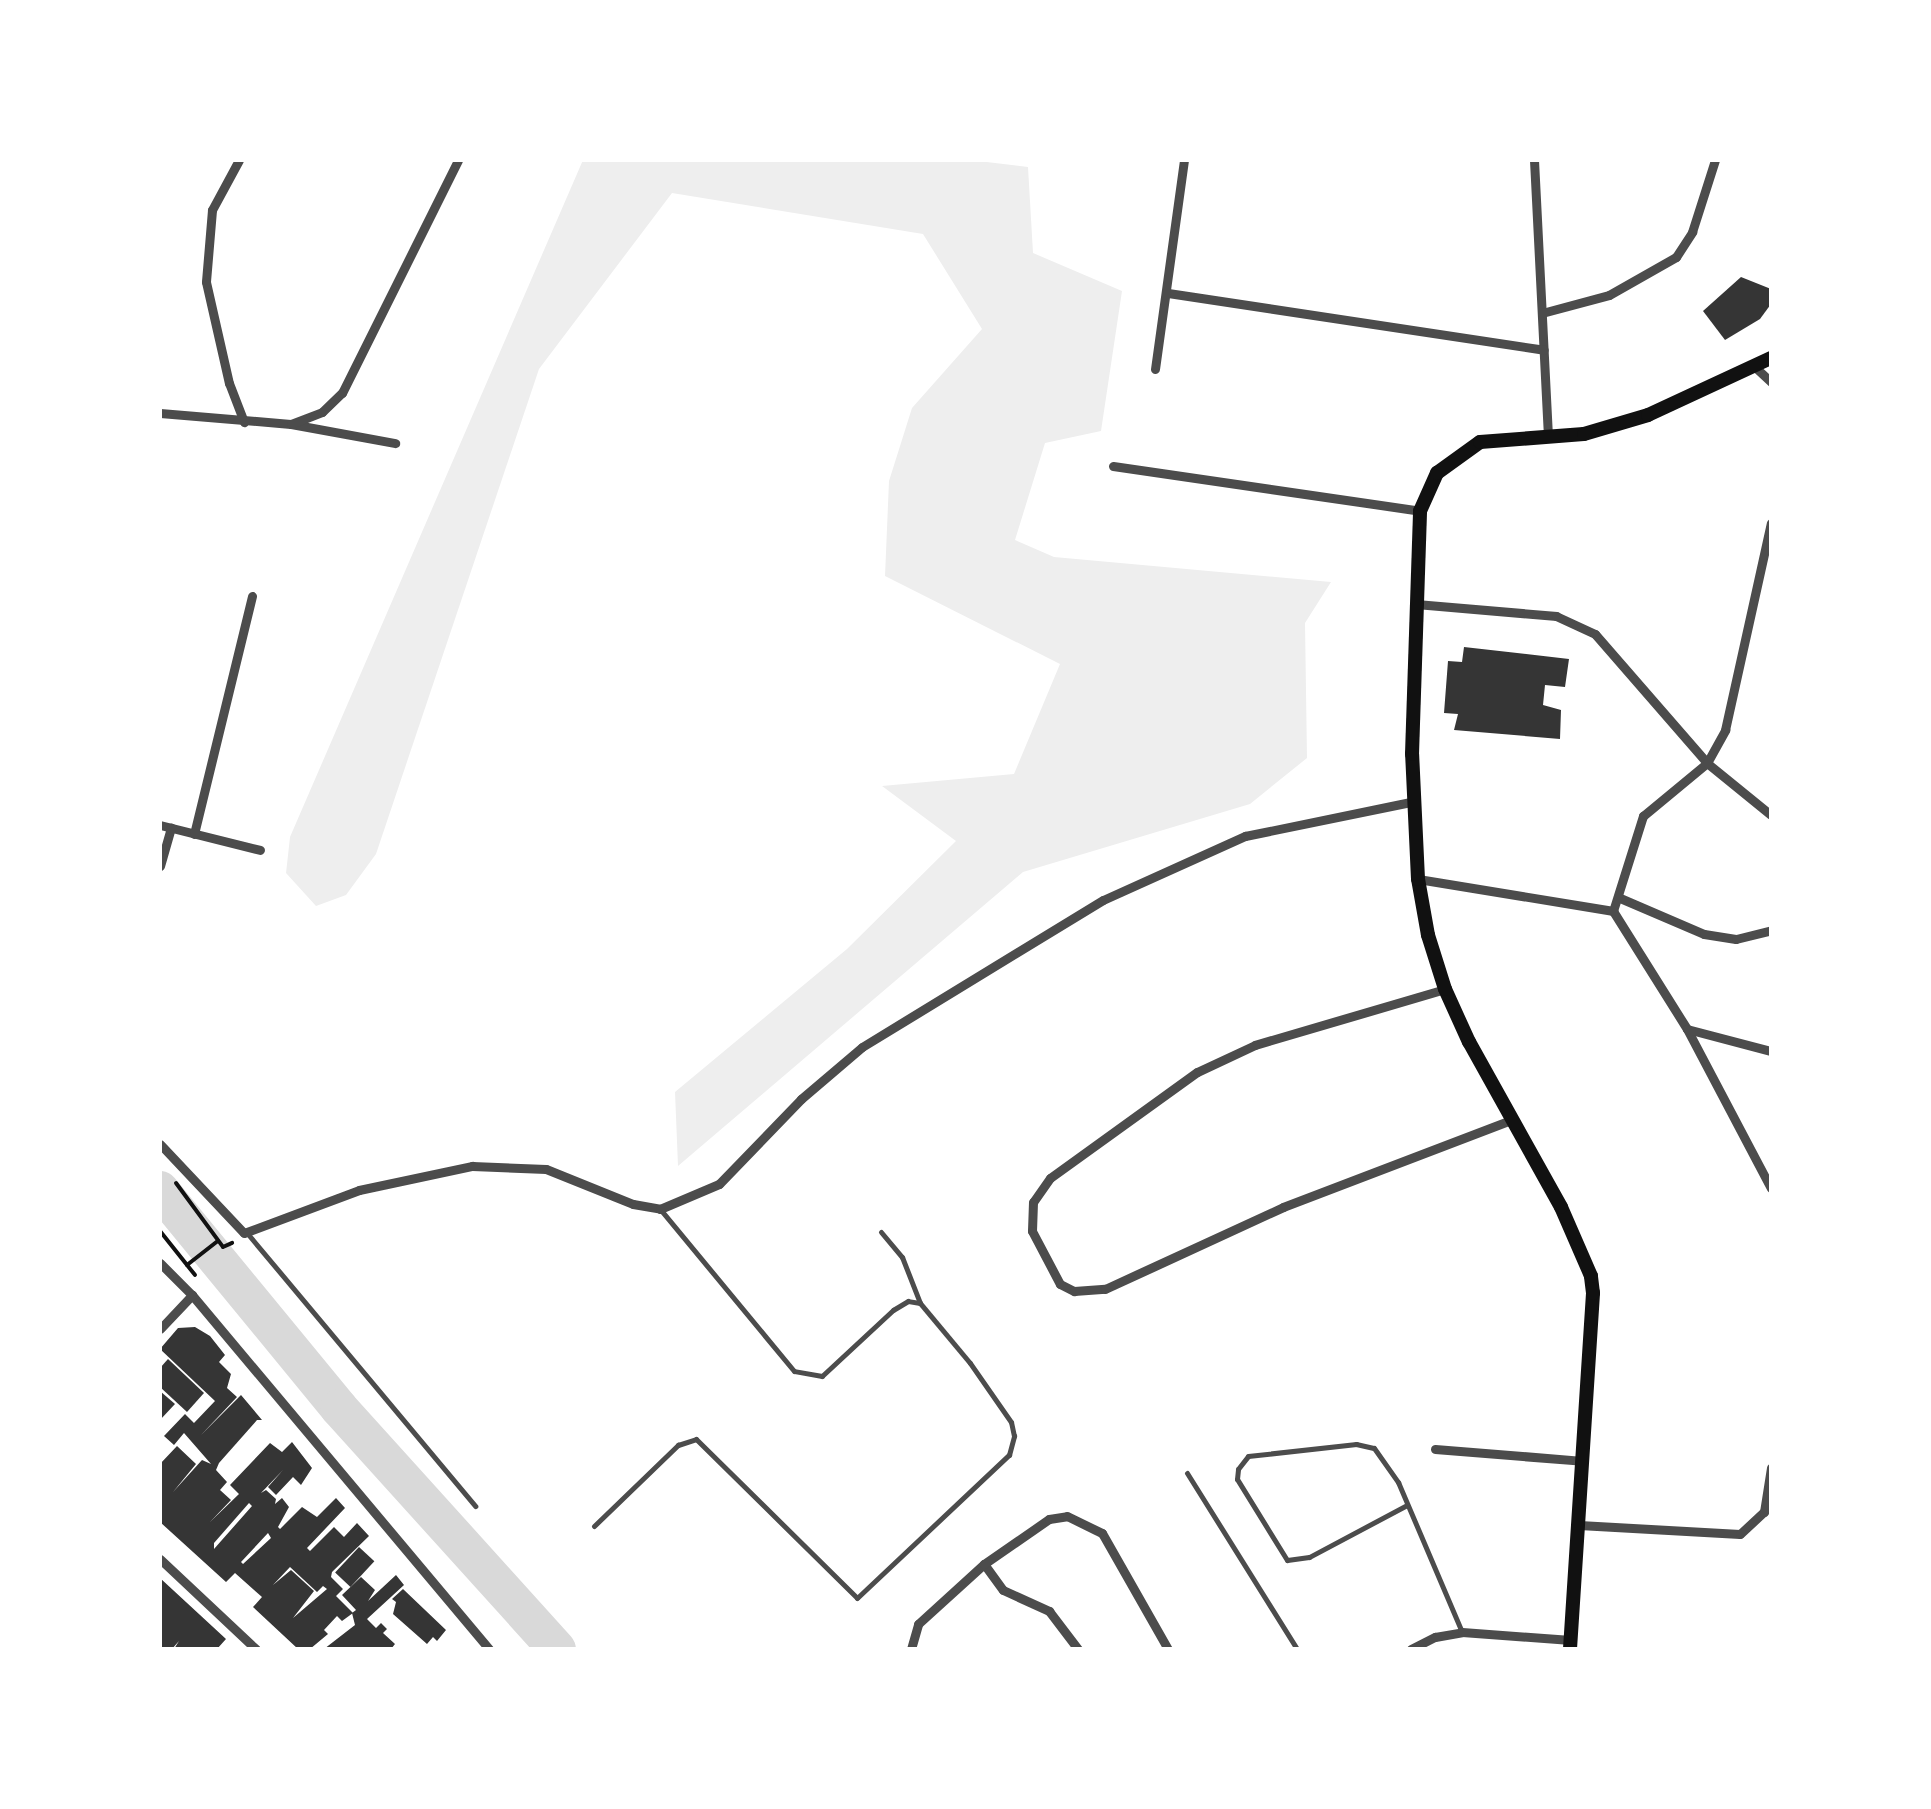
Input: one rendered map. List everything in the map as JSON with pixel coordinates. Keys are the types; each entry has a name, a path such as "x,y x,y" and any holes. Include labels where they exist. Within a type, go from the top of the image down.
{"main road":[{"path":"1571,1644 1593,1309 1590,1276 1561,1207 1511,1120 1444,988 1418,879 1416,604 1420,510 1437,473 1480,442 1584,434 1648,414 1771,358"}],"street":[{"path":"239,160 212,210 206,282 229,383 244,422"},
{"path":"291,424 322,412 342,393 458,160"},
{"path":"1155,369 1184,160"},
{"path":"1534,160 1548,434"},
{"path":"1542,313 1609,294 1676,256 1692,232 1716,160"},
{"path":"1168,293 1544,350"},
{"path":"1756,368 1771,382"},
{"path":"160,414 291,424 395,443"},
{"path":"1114,466 1420,510"},
{"path":"1613,912 1643,816 1707,763 1725,730 1771,524"},
{"path":"194,834 252,596"},
{"path":"1416,604 1556,616 1578,624 1611,649 1707,763 1771,815"},
{"path":"160,1144 234,1225 247,1233 359,1190 472,1166 546,1169 633,1204 660,1209 719,1184 801,1099 862,1047 1103,900 1245,836 1415,801"},
{"path":"160,866 166,826 260,850"},
{"path":"1418,879 1613,912 1686,1029 1771,1188"},
{"path":"1620,898 1704,934 1736,939 1771,930"},
{"path":"1444,988 1254,1045 1197,1072 1050,1178 1033,1202 1032,1231 1060,1284 1074,1291 1105,1289 1283,1207 1511,1120"},
{"path":"1686,1029 1771,1051"},
{"path":"160,1263 192,1295 488,1649"},
{"path":"160,1329 192,1295"},
{"path":"1435,1449 1583,1460"},
{"path":"1579,1525 1740,1534 1764,1512 1771,1468"},
{"path":"911,1649 918,1624 984,1564 1049,1520 1067,1516 1102,1533 1168,1649"},
{"path":"160,1559 256,1649"},
{"path":"984,1564 1004,1590 1048,1612 1078,1649"},
{"path":"1411,1649 1435,1636 1462,1632 1571,1644"}],"lane":[{"path":"660,1209 794,1370 822,1376 894,1310 908,1301 920,1303"},
{"path":"594,1526 678,1445 696,1439 857,1598 1009,1455 1014,1436 1012,1422 920,1303 902,1256 880,1232"},
{"path":"247,1233 475,1506"},
{"path":"1407,1505 1309,1557 1287,1560 1237,1479 1238,1470 1248,1456 1356,1444 1374,1448 1388,1462 1407,1505 1462,1632"},
{"path":"1187,1473 1297,1649"}],"path":[{"path":"160,1232 187,1265 218,1241 177,1187 188,1174"}],"shaded area":[{"path":"583,160 970,160 1028,167 1033,253 1122,291 1101,431 1045,443 1015,540 1054,557 1331,582 1305,623 1307,758 1250,804 1023,872 678,1166 675,1092 847,949 956,841 882,786 1014,774 1060,664 885,576 889,481 912,408 982,329 923,234 672,193 539,369 376,854 346,895 316,906 286,873 290,837"}],"building":[{"path":"1741,277 1771,289 1771,304 1760,319 1725,340 1703,311"},
{"path":"1464,647 1569,659 1565,687 1545,685 1543,705 1561,710 1560,739 1454,730 1458,714 1444,713 1448,661 1462,662"},
{"path":"195,1327 210,1336 225,1355 219,1362 231,1374 227,1388 237,1397 201,1435 241,1395 262,1420 257,1420 219,1463 216,1470 227,1482 220,1490 231,1500 210,1522 239,1494 230,1485 270,1443 282,1452 292,1442 312,1468 301,1485 293,1477 276,1495 268,1487 283,1470 261,1493 266,1490 276,1499 275,1504 282,1498 289,1507 278,1527 302,1507 317,1517 336,1498 345,1508 307,1548 310,1551 334,1527 344,1537 357,1523 369,1536 332,1572 331,1577 343,1589 336,1596 353,1613 342,1621 337,1616 324,1630 328,1634 310,1649 298,1649 253,1607 262,1597 235,1573 226,1582 160,1522 160,1464 177,1446 196,1464 173,1492 202,1460 211,1464 184,1433 174,1445 164,1436 185,1414 194,1423 215,1401 160,1349 178,1328","holes":["249,1503 252,1506 214,1549 214,1543","268,1533 271,1538 241,1562","290,1567 317,1592 323,1586 327,1589 293,1618 314,1591 291,1570 273,1585"]},
{"path":"168,1359 204,1393 187,1412 160,1387 160,1368"},
{"path":"160,1391 175,1404 160,1420"},
{"path":"359,1547 374,1561 350,1587 335,1573"},
{"path":"396,1575 404,1585 367,1619 376,1628 381,1623 387,1629 383,1633 395,1644 391,1649 324,1649 355,1625 352,1613 356,1610 342,1595 361,1577 375,1590 368,1601"},
{"path":"160,1578 226,1639 217,1649 174,1649 179,1641 172,1649 160,1649"},
{"path":"403,1589 446,1630 437,1641 433,1637 427,1644 393,1614 396,1602 392,1599"}],"waterway":[{"path":"160,1190 339,1408 557,1649"}]}
